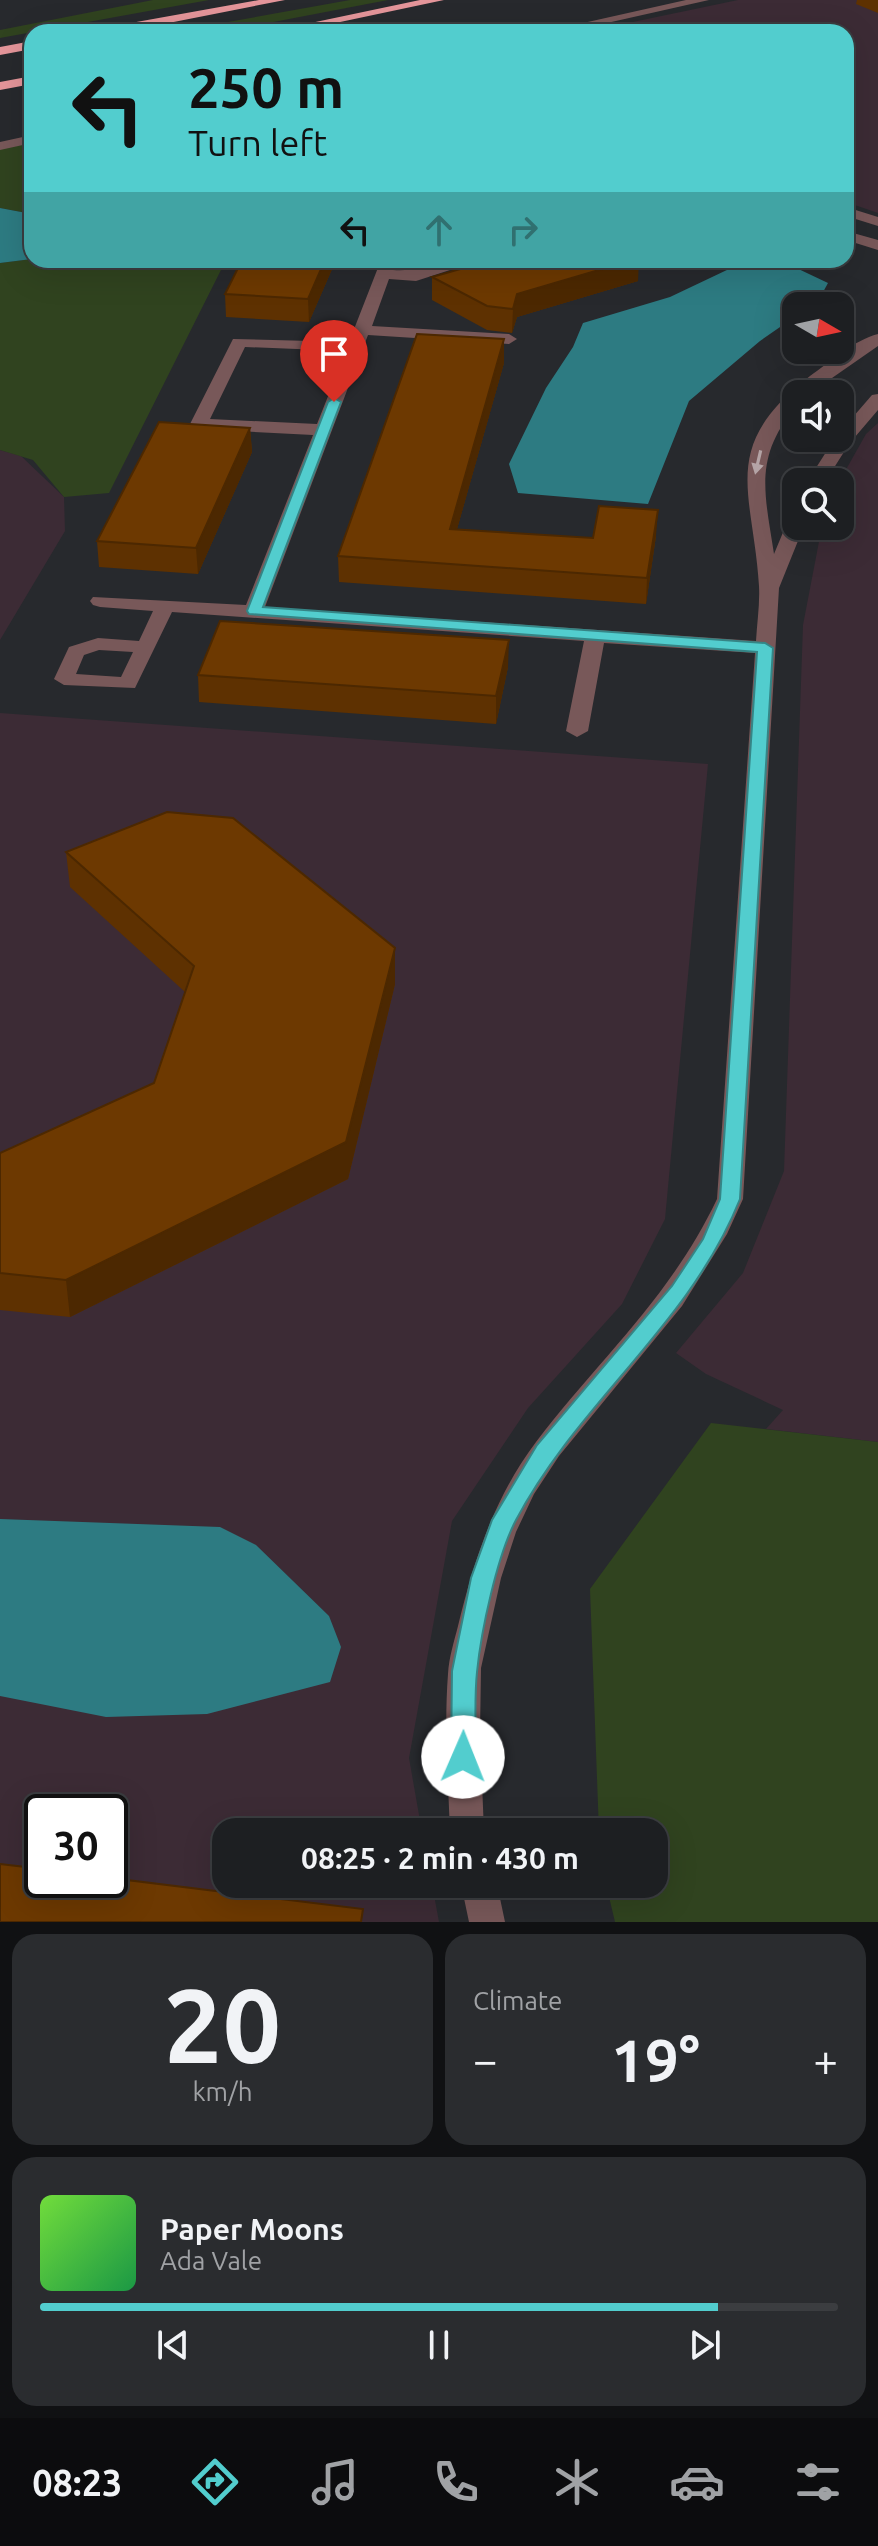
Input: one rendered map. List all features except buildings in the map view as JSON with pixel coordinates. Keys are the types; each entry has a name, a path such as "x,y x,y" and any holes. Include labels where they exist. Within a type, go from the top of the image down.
{"highway":[{"path":"147,24 279,0"},
{"path":"315,24 438,0"},
{"path":"0,51 24,46"},
{"path":"0,86 24,82"}],"street":[{"path":"588,24 703,0"},
{"path":"0,146 24,141"},
{"path":"854,214 878,222"},
{"path":"854,238 878,245"},
{"path":"254,611 386,268"},
{"path":"389,268 416,276 444,268"},
{"path":"324,430 199,424 239,342 509,339"},
{"path":"816,380 878,339"},
{"path":"825,468 842,441 878,399"},
{"path":"466,1818 464,1671 483,1578 503,1520 545,1452 680,1291 713,1240 730,1199 769,588 754,483 758,454 771,425 782,412"},
{"path":"769,588 789,540"},
{"path":"100,601 765,648"},
{"path":"146,647 166,605"},
{"path":"577,731 595,635"},
{"path":"482,1898 487,1922"}],"shaded area":[{"path":"738,0 878,0 878,213 854,205 854,24 623,24"},
{"path":"878,423 878,1442 766,1429 783,1410 706,1374 676,1353 743,1273 784,1171 803,625 819,540 854,540 854,468 847,468 866,434"},
{"path":"0,450 21,456 64,497 65,531 0,640"},
{"path":"0,713 708,764 665,1219 622,1304 528,1408 452,1521 409,1758 420,1818 212,1818 212,1898 435,1898 439,1922 0,1922"}],"green space":[{"path":"153,0 209,0 77,24 31,24"},
{"path":"350,0 388,0 264,24 216,24"},
{"path":"24,25 24,34 0,38 0,30"},
{"path":"24,144 24,212 0,208 0,149"},
{"path":"24,260 24,268 222,268 109,493 64,497 33,460 0,450 0,263"},
{"path":"711,1423 878,1442 878,1922 615,1922 609,1898 668,1898 668,1818 598,1818 590,1589"}],"water":[{"path":"0,208 24,212 24,260 0,263"},
{"path":"732,268 796,268 828,283 823,292 782,292 782,326 689,401 648,504 518,493 509,464 546,388 573,347 583,323 670,297"},
{"path":"0,1519 220,1527 256,1545 329,1616 341,1647 330,1682 207,1714 106,1717 0,1696"}],"route":[{"path":"334,402 254,611 765,648 730,1199 713,1240 680,1291 545,1452 503,1520 483,1578 464,1671 463,1757"}]}
